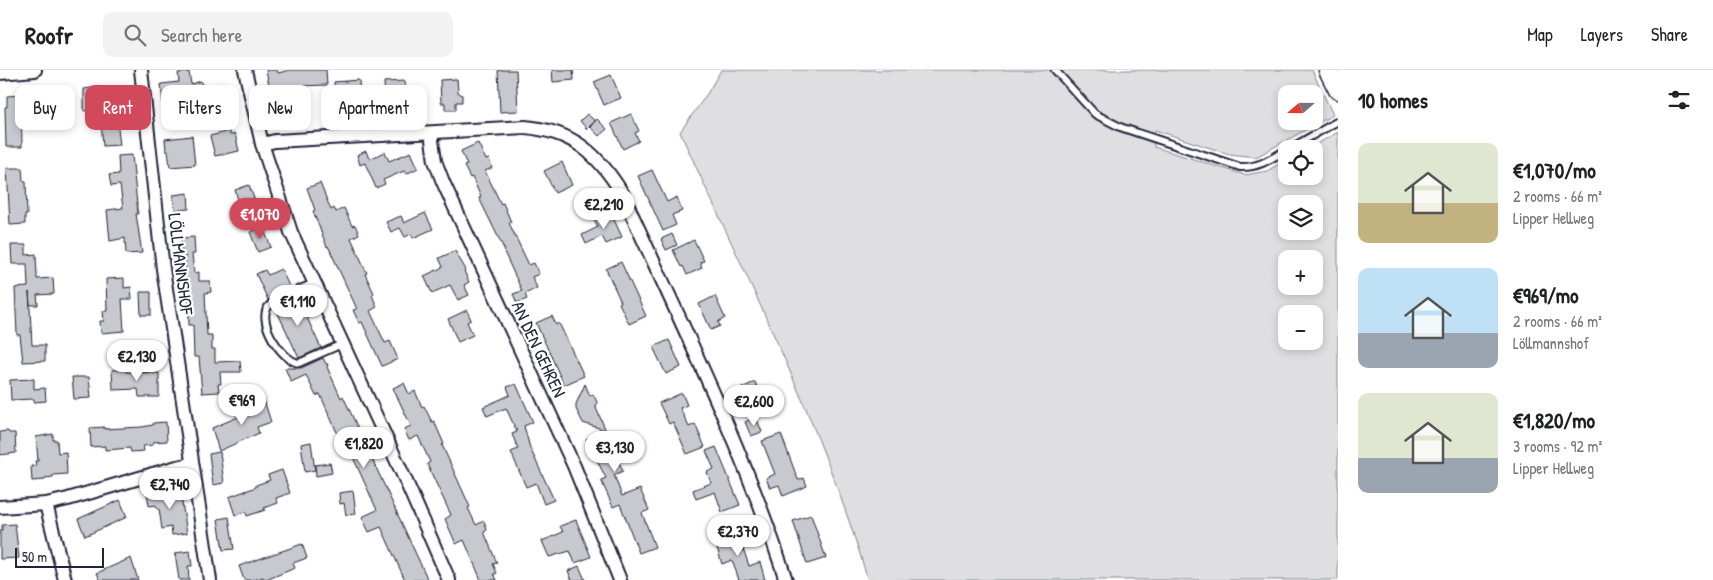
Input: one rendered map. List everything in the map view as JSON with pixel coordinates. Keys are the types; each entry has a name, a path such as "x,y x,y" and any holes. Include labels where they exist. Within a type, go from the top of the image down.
{"street":[{"path":"0,73 35,70"},
{"name":"LÖLLMANNSHOF","path":"141,70 163,269 210,580"},
{"path":"245,70 262,144 287,223 449,580"},
{"path":"1328,70 1338,90"},
{"path":"262,144 275,141 515,127 545,129 576,142 593,154 604,166 622,193 734,437 786,580"},
{"name":"AN DEN GEHREN","path":"431,133 436,161 444,182 574,466 620,580"},
{"path":"0,506 46,504 192,464"},
{"path":"46,504 65,580"}],"lane":[{"path":"1056,70 1095,114 1138,134 1240,167 1250,168 1278,155"},
{"path":"1305,140 1338,121"},
{"path":"314,283 275,301 268,307 265,314 265,322 269,333 288,359 299,363 342,344"}],"shaded area":[{"path":"721,70 1312,70 1319,85 1278,85 1278,130 1306,130 1287,140 1278,140 1278,145 1256,157 1229,154 1155,130 1154,147 1245,175 1267,171 1278,165 1278,185 1323,185 1323,140 1338,132 1338,580 868,580 829,465 806,409 757,297 680,132 707,94"},
{"path":"1323,94 1333,115 1323,120"}],"building":[{"path":"266,70 277,70 278,73 290,70 326,70 327,85 269,85"},
{"path":"498,70 516,70 518,111 500,112"},
{"path":"552,70 573,70 574,80 553,82"},
{"path":"189,72 191,84 201,81 202,85 161,85 179,82 178,73"},
{"path":"611,75 621,98 604,105 594,82"},
{"path":"457,79 458,92 462,95 462,102 456,102 456,110 445,110 445,103 441,103 440,80"},
{"path":"359,80 359,85 334,85 334,82"},
{"path":"405,81 405,85 384,85 384,82"},
{"path":"84,89 85,89 84,111"},
{"path":"15,95 15,130 22,130 22,147 6,147 5,107 7,107 7,96"},
{"path":"587,114 595,121 587,129 580,121"},
{"path":"631,114 639,131 635,133 639,141 623,149 611,123"},
{"path":"597,119 607,129 599,136 590,127"},
{"path":"102,130 118,130 120,145 103,146"},
{"path":"229,131 230,135 235,134 239,151 215,156 210,136"},
{"path":"192,136 195,165 170,167 165,139"},
{"path":"478,143 486,160 489,159 492,168 485,171 501,204 503,203 511,222 509,223 529,265 534,263 539,274 532,277 537,288 525,294 527,299 517,303 513,294 522,291 479,198 481,197 472,177 470,178 464,166 467,165 461,151"},
{"path":"366,151 369,159 385,152 389,161 411,152 418,168 406,174 404,171 383,180 385,184 376,188 365,163 360,165 357,155"},
{"path":"132,155 138,214 136,214 142,253 126,254 125,238 110,241 107,210 123,208 120,185 111,186 109,175 119,174 118,156"},
{"path":"562,162 572,185 555,193 544,171"},
{"path":"7,168 22,168 23,181 26,181 27,215 25,215 25,224 10,225"},
{"path":"652,170 667,202 677,197 682,211 672,215 676,225 663,231 638,176"},
{"path":"320,183 331,210 334,208 336,212 344,208 352,226 355,225 359,234 351,238 374,293 372,295 377,307 370,311 385,343 390,341 398,359 382,366 362,322 359,323 353,310 357,309 327,247 313,211 315,210 307,188"},
{"path":"249,185 255,201 240,206 235,190"},
{"path":"188,193 189,209 175,210 173,195"},
{"path":"610,211 622,237 606,244 602,236 586,244 582,235 598,227 594,219"},
{"path":"425,213 433,229 413,238 411,234 405,237 400,228 391,232 386,222 401,216 404,223"},
{"path":"258,229 260,231 264,230 271,247 258,252 250,232"},
{"path":"672,234 677,245 666,250 661,239"},
{"path":"194,237 195,254 192,254 194,273 199,272 199,281 210,281 211,292 205,293 207,335 212,335 212,349 215,349 215,362 240,361 241,372 220,372 221,384 218,384 219,392 202,393 199,357 194,357 193,325 189,325 185,256 183,256 181,247 181,238"},
{"path":"694,240 704,261 700,262 702,268 687,275 673,250"},
{"path":"11,245 26,245 26,255 36,254 37,279 53,278 54,294 37,295 38,305 30,305 29,292 32,345 45,345 45,361 23,362 20,335 17,335 15,288 28,287 27,264 12,264"},
{"path":"455,251 466,270 464,271 469,282 464,285 469,295 458,300 450,285 432,293 424,276 443,267 439,258"},
{"path":"621,262 646,316 629,324 606,269"},
{"path":"281,269 290,288 268,300 256,274 265,270 268,275"},
{"path":"124,278 124,288 131,287 132,299 122,299 124,331 101,333 100,321 104,321 103,311 107,311 106,279"},
{"path":"140,292 151,292 151,315 141,315"},
{"path":"297,296 321,348 299,358 275,307"},
{"path":"715,296 725,318 718,322 720,326 711,330 699,304"},
{"path":"467,310 471,320 467,322 473,335 458,342 448,319"},
{"path":"552,316 556,325 559,323 584,376 564,385 536,323"},
{"path":"669,340 681,367 666,374 653,347"},
{"path":"323,358 326,364 328,364 327,367 341,398 343,396 428,580 405,580 381,527 369,532 362,517 377,510 346,442 342,444 320,394 316,396 306,375 291,382 285,368 301,368"},
{"path":"126,369 126,372 159,373 159,397 139,397 138,389 113,390 112,370"},
{"path":"72,377 89,377 91,398 74,399"},
{"path":"34,379 34,389 45,388 46,401 34,402 34,399 11,400 10,380"},
{"path":"755,382 766,407 750,414 739,389"},
{"path":"404,383 409,394 415,391 422,407 424,406 432,422 434,421 444,444 442,445 470,507 468,508 476,525 484,521 487,530 484,532 497,563 493,564 497,573 494,574 497,580 481,580 464,540 456,544 445,519 451,515 427,464 430,462 418,436 409,440 404,429 411,426 393,388"},
{"path":"516,384 533,422 524,426 530,448 554,500 544,504 536,483 526,487 511,452 518,449 512,434 517,432 506,408 487,416 483,407 510,395 507,387"},
{"path":"585,384 590,396 593,394 597,402 596,408 610,440 612,439 618,452 615,454 623,471 614,475 622,496 640,489 649,510 642,513 655,547 639,553 620,504 613,507 601,480 606,478 586,439 605,430 583,423 576,409 576,404"},
{"path":"682,393 687,405 680,408 689,427 695,424 705,447 687,454 673,422 669,424 659,403"},
{"path":"264,400 271,422 257,427 259,433 219,451 212,428 251,410 250,405"},
{"path":"756,417 762,432 751,436 745,422"},
{"path":"166,422 167,441 153,442 153,445 143,446 144,451 131,452 130,448 105,450 105,446 91,447 90,428 142,427 153,425 153,423"},
{"path":"8,431 9,433 15,433 16,453 0,455 0,432"},
{"path":"53,434 53,440 57,440 58,453 66,452 67,474 53,475 53,477 45,478 45,480 32,481 31,466 36,466 35,461 38,461 36,437"},
{"path":"781,434 798,480 804,478 807,486 783,496 779,485 770,488 766,478 775,474 762,441"},
{"path":"311,442 315,470 305,472 301,444"},
{"path":"716,447 740,505 722,512 715,492 696,499 693,490 711,483 707,472 714,469 706,451"},
{"path":"220,452 224,483 213,485 209,454"},
{"path":"330,463 332,473 316,476 315,465"},
{"path":"282,470 290,493 276,498 278,503 264,508 265,510 247,516 246,512 235,515 229,497 270,480 268,475"},
{"path":"173,489 174,492 180,491 187,533 172,535 171,527 162,529 159,509 157,509 156,505 149,506 147,493"},
{"path":"353,491 356,514 346,515 344,503 340,504 339,493"},
{"path":"120,500 127,517 85,536 78,519"},
{"path":"811,515 826,558 807,564 793,521"},
{"path":"229,517 234,549 223,550 218,519"},
{"path":"576,520 591,557 575,563 570,551 549,557 542,541 563,532 560,526"},
{"path":"15,524 19,558 0,559 0,531 2,531 2,525"},
{"path":"737,530 749,566 760,562 765,580 739,580 732,560 722,564 714,538"},
{"path":"302,544 307,558 293,563 295,568 266,580 263,577 244,580 239,566"},
{"path":"190,551 192,566 188,566 189,580 179,580 175,553"},
{"path":"131,558 138,580 100,580 97,573"},
{"path":"579,566 585,580 572,580 568,571"}]}
